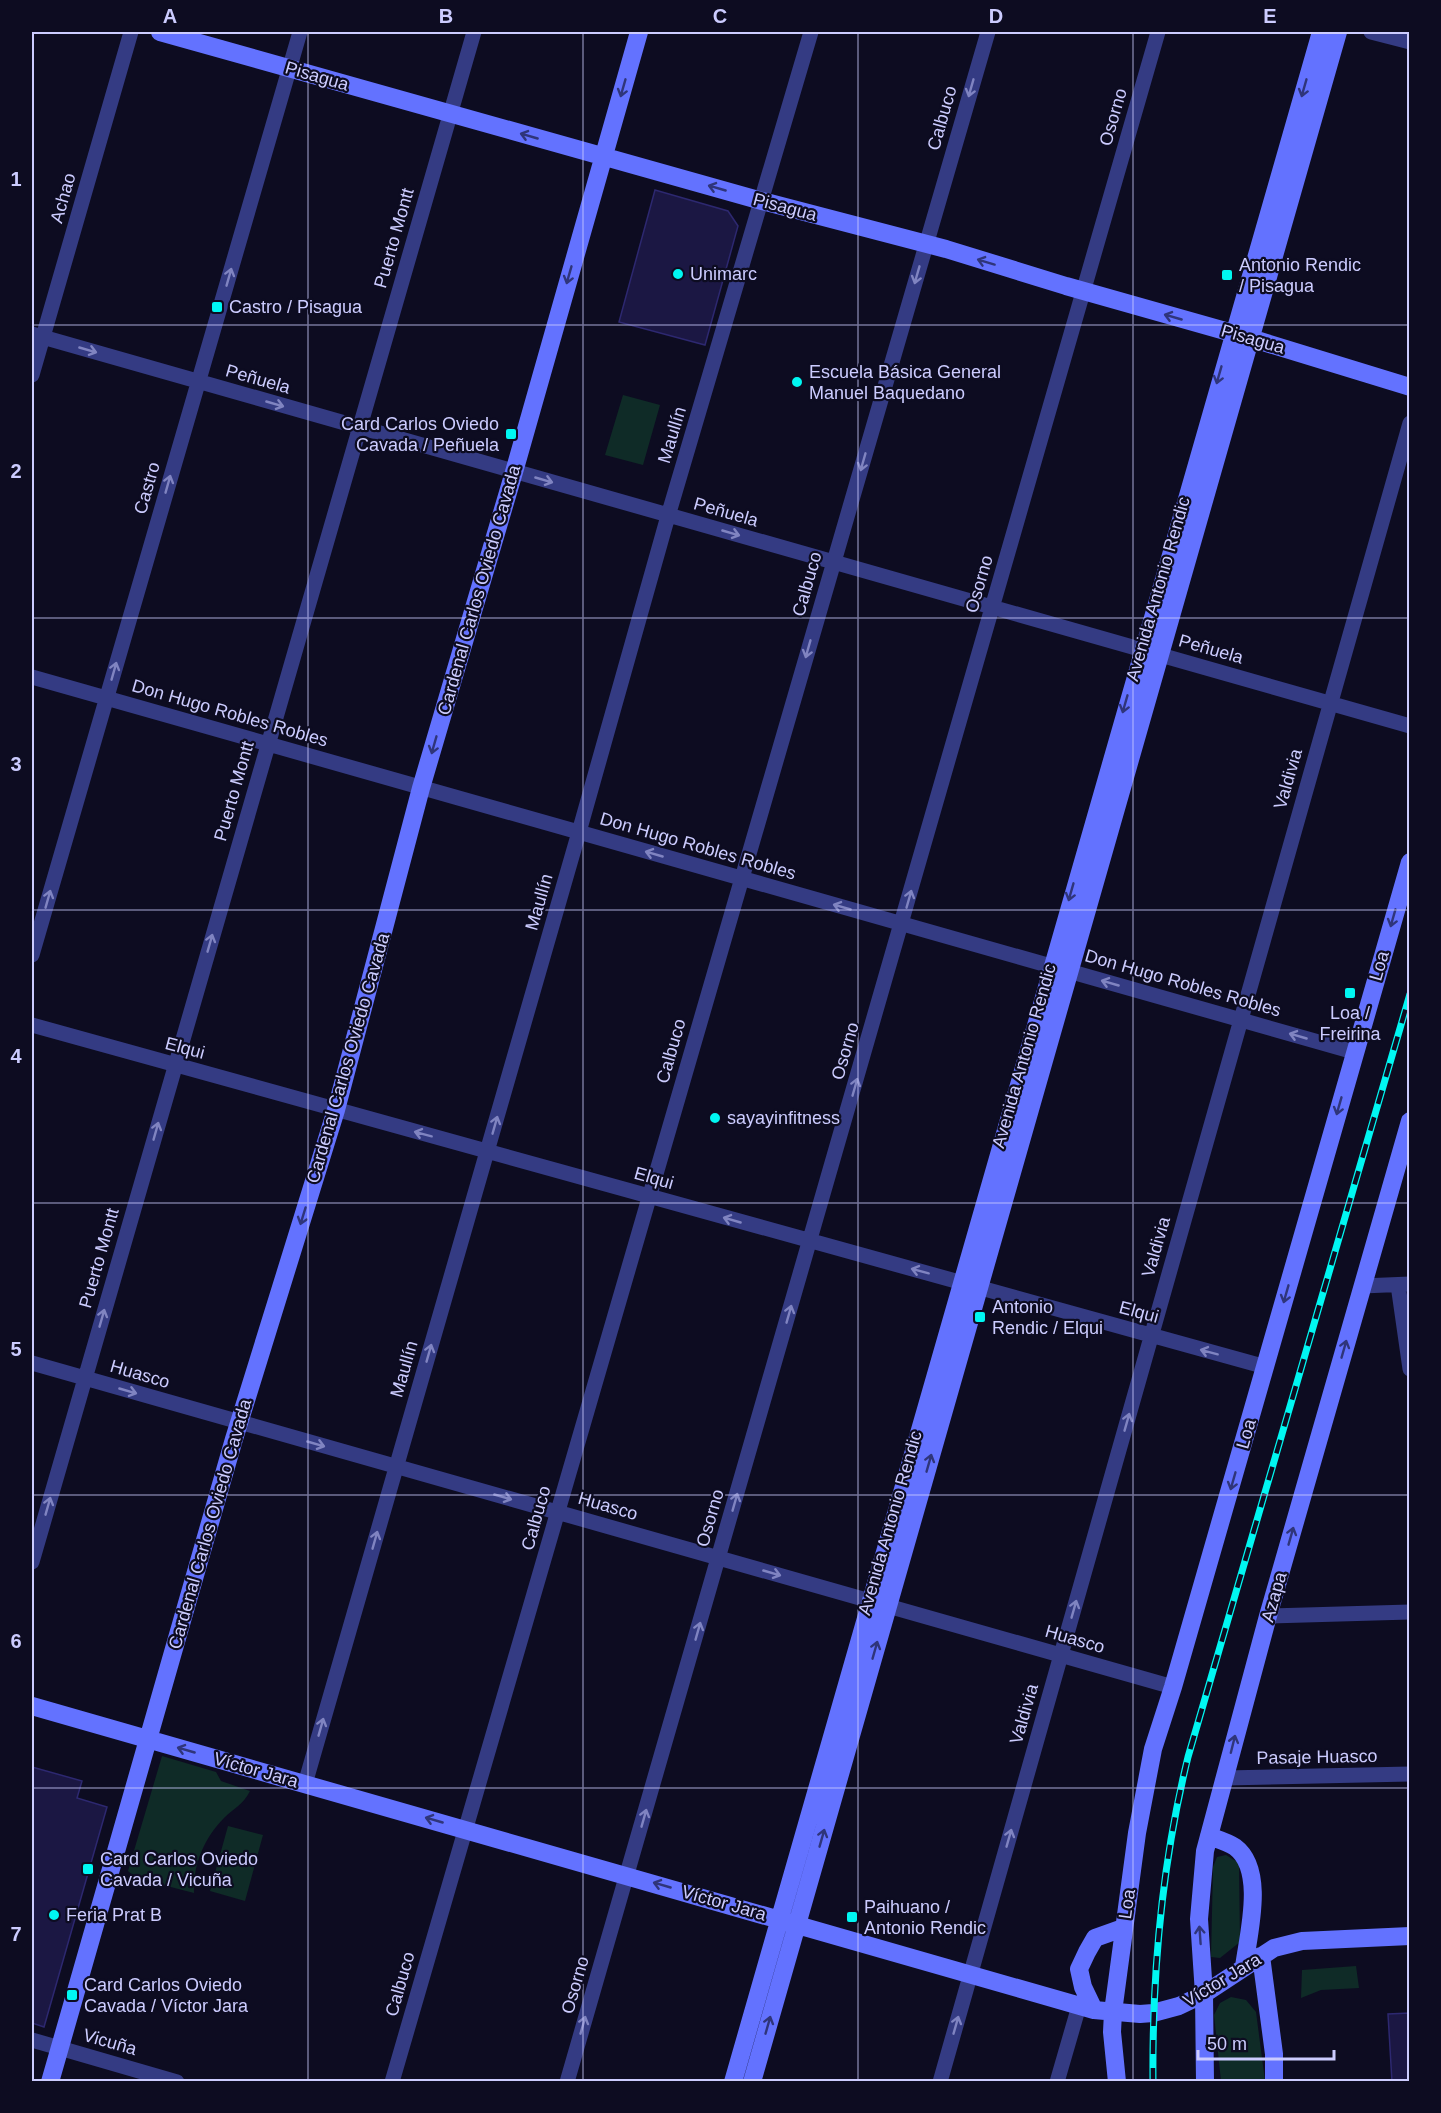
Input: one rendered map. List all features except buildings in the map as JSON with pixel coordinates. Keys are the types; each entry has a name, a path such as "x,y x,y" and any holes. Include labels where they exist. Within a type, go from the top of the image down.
{"main road":[{"name":"Pisagua","path":"160,32 762,201 926,244 1410,387"},
{"name":"Cardenal Carlos Oviedo Cavada","path":"50,2082 239,1422 336,1110 421,788 514,472 639,32"},
{"name":"Avenida Antonio Rendic","path":"733,2082 958,1282 1321,32"},
{"name":"Avenida Antonio Rendic","path":"752,2082 1338,32"},
{"name":"Loa","path":"1113,2012 1123,1928 1153,1749 1266,1367 1410,862"},
{"name":"Azapa","path":"1205,2082 1204,1994 1199,1919 1205,1851 1268,1616 1410,1121"},
{"name":"Víctor Jara","path":"32,1706 1087,2008 1126,2014 1153,2013 1179,2006 1204,1994 1274,1948 1302,1941 1410,1936"},
{"path":"1209,1836 1235,1847 1247,1863 1254,1886 1244,1968"},
{"path":"1087,2008 1079,1970 1087,1952 1095,1938 1123,1928"},
{"path":"1261,1956 1274,2054 1274,2082"},
{"path":"1113,2012 1112,2032 1117,2082"}],"street":[{"name":"Achao","path":"32,375 37,336 131,32"},
{"name":"Castro","path":"32,955 300,32"},
{"name":"Puerto Montt","path":"32,1562 474,32"},
{"name":"Maullín","path":"305,1784 668,516 811,32"},
{"name":"Calbuco","path":"392,2082 988,32"},
{"name":"Osorno","path":"567,2082 1158,32"},
{"path":"1371,32 1410,42"},
{"name":"Peñuela","path":"37,336 1410,726"},
{"name":"Valdivia","path":"940,2082 1410,423"},
{"name":"Don Hugo Robles Robles","path":"32,676 1354,1052"},
{"name":"Elqui","path":"32,1025 1266,1367"},
{"path":"1362,1286 1404,1285 1410,1369"},
{"name":"Huasco","path":"32,1363 1173,1687"},
{"path":"1268,1616 1410,1612"},
{"name":"Pasaje Huasco","path":"1225,1778 1410,1774"},
{"path":"1057,2082 1087,2008"},
{"name":"Vicuña","path":"32,2040 177,2082"}],"green space":[{"path":"623,395 660,405 643,465 605,455"},
{"path":"162,1756 216,1772 221,1781 250,1791 217,1826 205,1843 195,1872 194,1893 136,1878 128,1871"},
{"path":"228,1826 263,1835 245,1901 210,1891"},
{"path":"1226,1855 1239,1863 1240,1942 1220,1958 1211,1957 1213,1867 1217,1857"},
{"path":"1356,1966 1359,1988 1321,1990 1301,1998 1302,1970"},
{"path":"1231,1997 1246,2000 1256,2012 1265,2081 1221,2081 1214,2015 1220,2003"}],"railway":[{"path":"1153,2082 1154,2000 1160,1918 1171,1837 1188,1757 1410,994"}],"place":[{"name":"Unimarc","path":"678,274"},
{"name":"Antonio Rendic / Pisagua","path":"1227,275"},
{"name":"Castro / Pisagua","path":"217,307"},
{"name":"Escuela Básica General Manuel Baquedano","path":"797,382"},
{"name":"Card Carlos Oviedo Cavada / Peñuela","path":"511,434"},
{"name":"Loa / Freirina","path":"1350,993"},
{"name":"sayayinfitness","path":"715,1118"},
{"name":"Antonio Rendic / Elqui","path":"980,1317"},
{"name":"Card Carlos Oviedo Cavada / Vicuña","path":"88,1869"},
{"name":"Feria Prat B","path":"54,1915"},
{"name":"Paihuano / Antonio Rendic","path":"852,1917"},
{"name":"Card Carlos Oviedo Cavada / Víctor Jara","path":"72,1995"}]}
